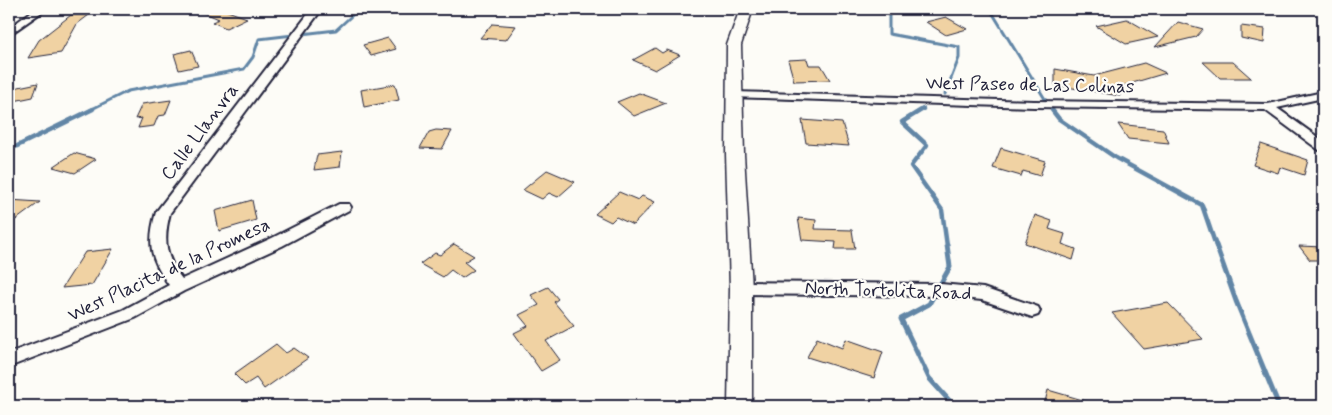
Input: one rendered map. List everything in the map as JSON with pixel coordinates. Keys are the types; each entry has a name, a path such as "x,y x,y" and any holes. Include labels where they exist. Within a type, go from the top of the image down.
{"street":[{"path":"9,32 41,9"},
{"name":"Calle Llanvra","path":"179,287 161,264 156,234 163,212 317,9"},
{"path":"740,406 741,288 734,45 746,9"},
{"name":"West Paseo de Las Colinas","path":"734,95 1034,104 1268,107 1323,95"},
{"path":"1268,107 1323,147"},
{"name":"West Placita de la Promesa","path":"9,360 130,314 179,287 277,242 344,207"},
{"name":"North Tortolita Road","path":"741,288 941,290 983,294 1032,311"}],"building":[{"path":"195,9 222,9 247,18 226,28 212,22 219,19"},
{"path":"71,15 89,15 77,24 61,53 28,58 39,40"},
{"path":"946,17 967,29 946,35 926,22"},
{"path":"1127,19 1158,37 1126,44 1096,26"},
{"path":"1178,22 1203,29 1196,37 1155,47"},
{"path":"492,24 516,26 506,40 480,38"},
{"path":"1241,26 1265,29 1264,43 1241,38"},
{"path":"388,38 396,49 371,56 363,45"},
{"path":"655,48 662,53 667,50 680,55 655,70 633,60"},
{"path":"191,50 198,66 179,70 174,54"},
{"path":"807,59 809,65 821,65 830,80 794,81 788,60"},
{"path":"1203,62 1233,62 1251,78 1220,78"},
{"path":"1144,63 1166,73 1119,87 1120,96 1055,85 1055,69 1094,76"},
{"path":"38,83 33,97 9,102 9,89"},
{"path":"395,84 399,100 364,107 361,90"},
{"path":"639,93 666,103 634,116 617,102"},
{"path":"171,100 165,115 158,116 154,126 138,128 142,118 135,119 142,104"},
{"path":"802,120 842,123 849,146 806,143"},
{"path":"1118,124 1163,129 1169,143 1128,139"},
{"path":"436,130 452,131 442,149 420,148 429,132"},
{"path":"1261,144 1308,160 1304,175 1280,167 1278,173 1253,165"},
{"path":"1001,148 1045,161 1040,176 1023,171 1021,176 993,168"},
{"path":"342,152 340,167 314,170 317,155"},
{"path":"74,153 96,159 75,173 53,167"},
{"path":"547,170 575,182 558,197 549,193 542,199 523,190"},
{"path":"619,192 638,200 642,196 655,202 633,225 616,217 611,222 595,214"},
{"path":"9,200 40,202 9,225"},
{"path":"252,200 256,220 219,231 215,211"},
{"path":"1035,215 1052,221 1049,229 1065,234 1062,244 1076,249 1073,260 1025,243"},
{"path":"798,218 816,220 815,229 852,230 855,249 835,249 836,242 802,240"},
{"path":"454,244 474,256 464,262 474,270 462,278 451,270 443,277 420,264 435,253 440,255"},
{"path":"1299,246 1323,247 1323,260 1310,260"},
{"path":"113,249 92,285 62,288 85,252"},
{"path":"548,287 558,299 554,302 574,326 546,341 560,360 541,371 514,333 528,326 519,315 539,305 531,295"},
{"path":"1168,303 1203,339 1144,349 1112,313"},
{"path":"817,338 842,348 846,339 883,352 874,378 807,357"},
{"path":"276,344 286,353 294,348 308,358 264,389 256,378 245,385 234,374"},
{"path":"1048,390 1093,403 1093,406 1044,406"}],"waterway":[{"path":"90,110 128,91 244,69 253,57 259,39 336,30 359,9"},
{"path":"889,9 889,34 959,47 959,58 945,94"},
{"path":"990,9 1045,99"},
{"path":"9,150 93,109"},
{"path":"923,109 902,122 927,145 911,166 942,210 947,246"},
{"path":"1052,110 1059,119 1116,158 1202,205 1216,246"},
{"path":"947,245 950,267 929,304 901,319 929,378 954,406"},
{"path":"1216,245 1236,301 1279,406"}]}
